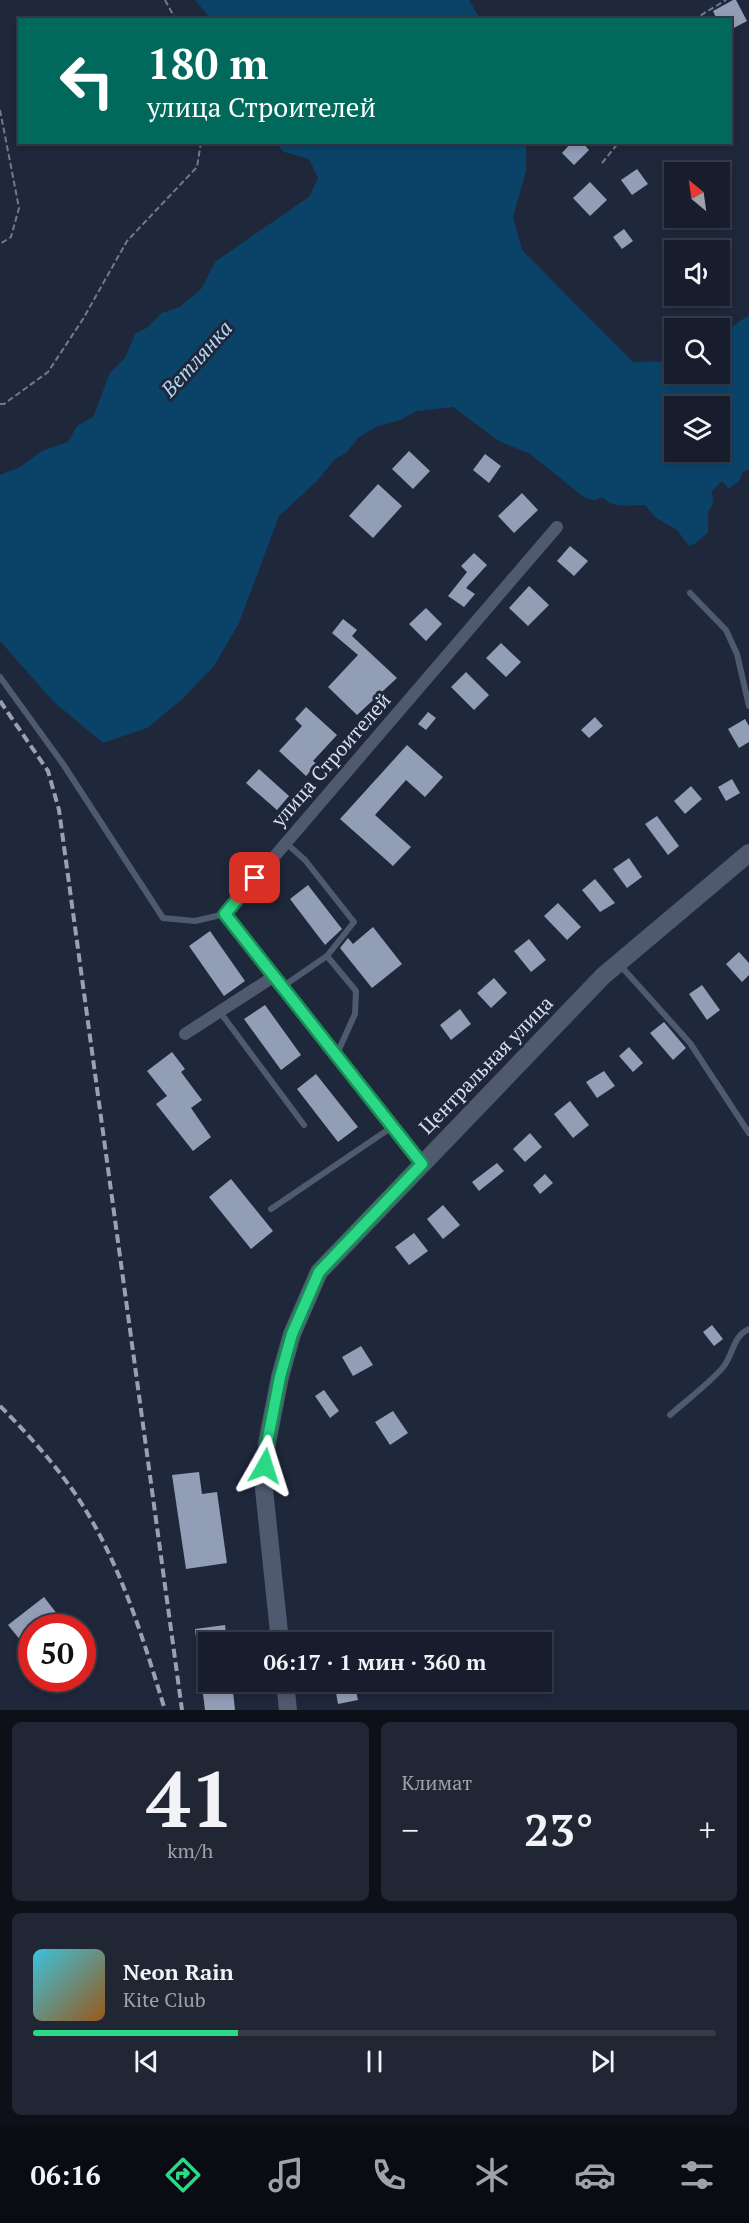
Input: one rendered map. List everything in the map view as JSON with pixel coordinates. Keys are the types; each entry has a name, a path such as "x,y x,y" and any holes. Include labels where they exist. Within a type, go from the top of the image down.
{"main road":[{"name":"Центральная улица","path":"279,1632 264,1489 267,1443 280,1377 292,1334 319,1272 603,976 749,853"},
{"path":"286,1692 288,1710"}],"street":[{"name":"улица Строителей","path":"225,914 556,527"},
{"path":"225,914 422,1164"},
{"path":"185,1034 220,1012 277,982"}],"lane":[{"path":"690,593 726,630 736,654 749,706"},
{"path":"0,677 63,764 164,918 195,921 225,914"},
{"path":"277,982 327,956 354,922 305,860 286,843"},
{"path":"327,956 356,991 355,1014 336,1056"},
{"path":"618,963 690,1043 749,1133"},
{"path":"220,1012 304,1125"},
{"path":"271,1209 392,1127"},
{"path":"670,1415 726,1365 732,1345 744,1331 749,1329"}],"path":[{"path":"165,0 175,18"},
{"path":"696,18 726,0"},
{"path":"0,110 19,208 11,237 0,244"},
{"path":"0,404 4,404 48,372 83,319 127,241 197,167 201,144"},
{"path":"602,163 617,144"}],"water":[{"path":"195,0 469,0 479,18 210,18"},
{"name":"Ветлянка","path":"277,144 526,144 526,171 513,217 522,250 633,362 664,361 664,384 730,384 730,328 749,315 749,469 742,473 739,481 729,489 722,481 712,491 713,504 708,512 708,532 689,546 677,530 655,517 645,505 622,506 602,497 595,500 585,498 530,454 499,441 453,407 417,411 400,420 378,426 359,437 346,453 335,459 317,481 279,516 239,623 214,666 181,700 147,728 103,743 53,701 0,641 0,475 20,467 42,451 68,442 77,426 93,417 110,373 125,358 135,334 148,327 162,313 180,307 201,289 216,261 309,197 318,178 309,159 284,152"}],"building":[{"path":"736,0 747,21 732,29 732,18 716,18 713,11"},
{"path":"570,144 584,144 589,150 574,165 562,153"},
{"path":"637,169 648,184 632,195 621,180"},
{"path":"590,182 607,200 590,216 573,198"},
{"path":"624,229 633,241 622,249 613,237"},
{"path":"409,451 430,471 413,489 392,469"},
{"path":"485,454 501,466 489,483 473,470"},
{"path":"378,484 402,506 373,538 349,516"},
{"path":"522,493 538,510 514,533 498,516"},
{"path":"570,546 588,561 574,576 557,561"},
{"path":"474,553 487,565 466,588 475,594 464,607 448,596 467,572 461,566"},
{"path":"529,586 549,605 528,626 509,608"},
{"path":"426,608 442,624 426,641 409,624"},
{"path":"343,619 357,630 352,636 397,678 357,715 328,687 358,655 332,633"},
{"path":"501,643 521,662 506,677 486,658"},
{"path":"466,672 489,695 474,710 451,687"},
{"path":"306,707 337,735 313,761 317,764 306,776 279,751 302,726 295,719"},
{"path":"428,712 436,718 426,730 418,724"},
{"path":"595,717 603,726 589,738 581,730"},
{"path":"745,719 749,726 749,742 739,748 728,729"},
{"path":"407,745 443,777 425,797 406,780 375,815 411,847 393,866 340,819"},
{"path":"259,769 289,796 277,810 246,783"},
{"path":"732,779 740,793 726,801 718,787"},
{"path":"691,786 702,799 685,814 674,801"},
{"path":"657,816 679,846 668,855 645,824"},
{"path":"629,858 642,877 627,888 613,869"},
{"path":"595,879 615,903 600,912 582,890"},
{"path":"308,885 342,929 325,945 290,899"},
{"path":"558,903 581,927 567,940 544,916"},
{"path":"373,927 402,964 372,988 340,948 348,938 353,944"},
{"path":"210,931 245,981 224,996 189,946"},
{"path":"529,939 546,960 531,972 514,951"},
{"path":"739,952 749,963 749,975 742,982 726,964"},
{"path":"494,978 507,993 491,1008 477,993"},
{"path":"702,985 720,1010 707,1020 689,994"},
{"path":"265,1005 301,1055 281,1070 244,1019"},
{"path":"460,1009 471,1024 451,1040 440,1025"},
{"path":"664,1022 686,1048 673,1060 650,1033"},
{"path":"629,1047 643,1063 633,1072 619,1056"},
{"path":"172,1052 185,1069 181,1072 202,1100 191,1108 211,1137 193,1151 156,1104 167,1096 147,1071"},
{"path":"604,1071 615,1086 597,1098 586,1082"},
{"path":"316,1074 358,1127 338,1142 297,1089"},
{"path":"570,1101 589,1125 573,1138 554,1114"},
{"path":"530,1133 542,1147 525,1162 513,1149"},
{"path":"497,1163 504,1171 479,1191 472,1182"},
{"path":"545,1174 553,1183 540,1194 533,1185"},
{"path":"231,1179 273,1231 251,1249 209,1197"},
{"path":"443,1205 460,1225 443,1239 427,1219"},
{"path":"414,1233 428,1251 409,1265 395,1247"},
{"path":"712,1325 723,1339 714,1346 703,1332"},
{"path":"361,1346 373,1365 353,1376 342,1357"},
{"path":"324,1390 339,1411 330,1418 315,1396"},
{"path":"393,1411 408,1433 390,1445 375,1422"},
{"path":"199,1472 202,1494 217,1492 227,1563 186,1569 172,1475"},
{"path":"44,1597 57,1614 22,1614"},
{"path":"18,1617 18,1637 8,1625"},
{"path":"225,1625 226,1632 198,1632 198,1653 195,1629"},
{"path":"203,1692 233,1692 235,1710 205,1710"},
{"path":"336,1692 356,1692 358,1700 338,1704"}],"railway":[{"path":"0,701 48,771 59,810 182,1710"},
{"path":"0,1406 57,1469 90,1517 117,1570 128,1598 165,1710"}],"route":[{"path":"255,878 225,914 422,1164 319,1272 292,1334 280,1377 267,1443 265,1466"}]}
